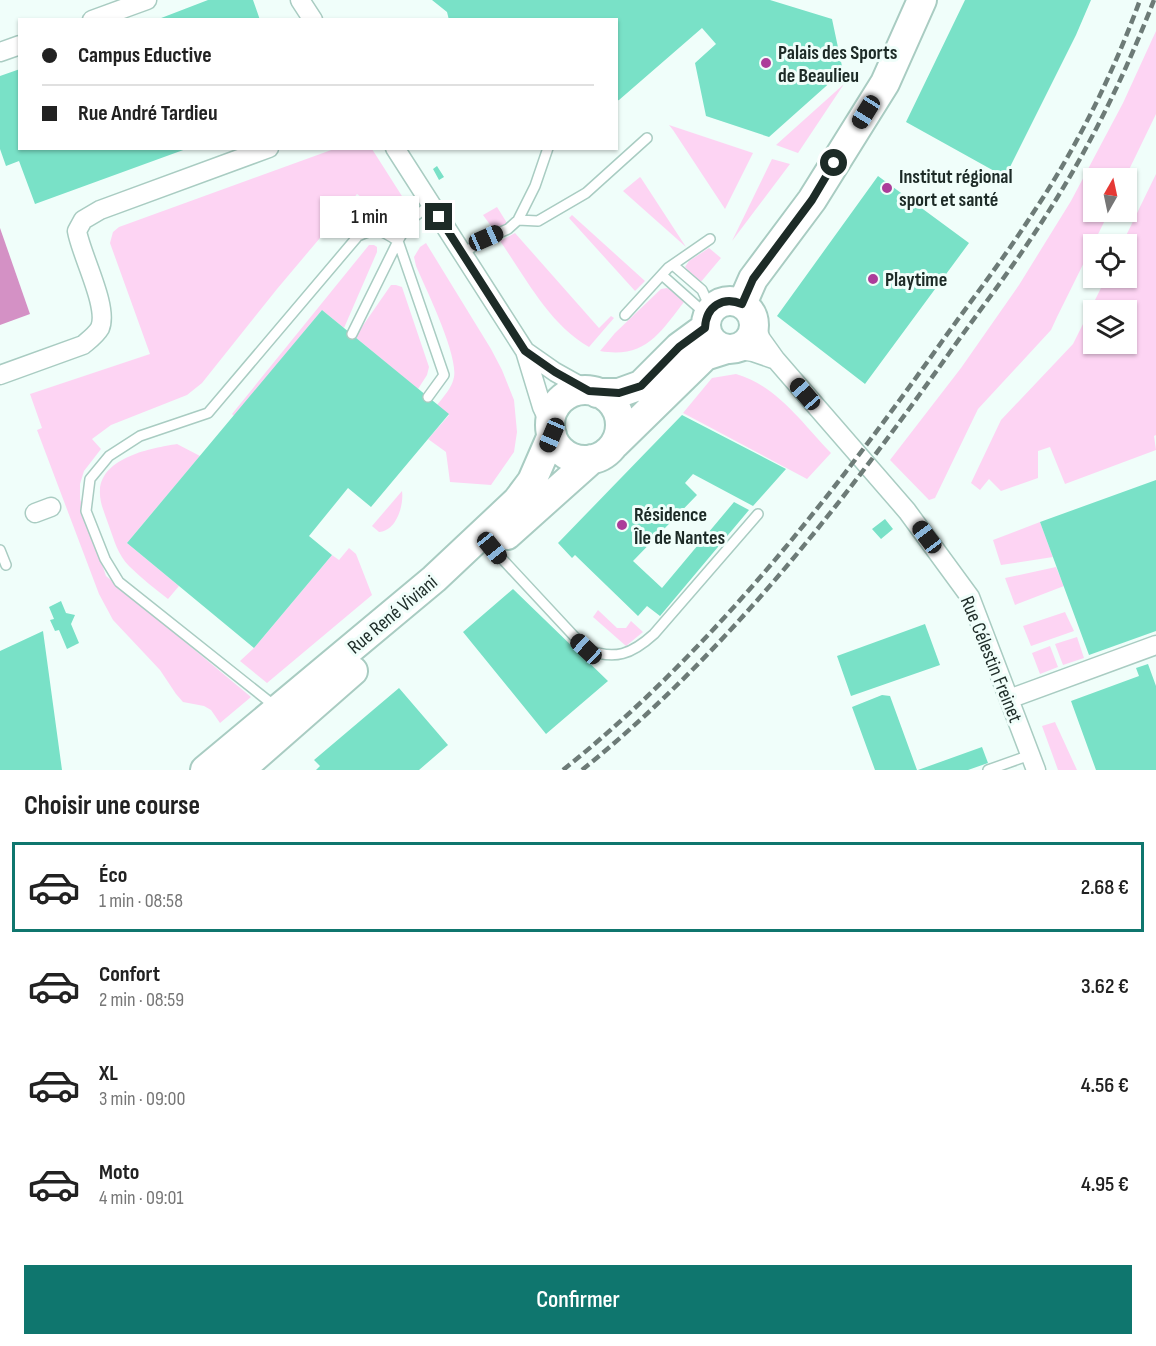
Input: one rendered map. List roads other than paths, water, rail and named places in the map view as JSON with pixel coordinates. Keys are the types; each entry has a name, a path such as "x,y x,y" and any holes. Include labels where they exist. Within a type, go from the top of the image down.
{"main road":[{"path":"708,317 711,340 718,346 730,349 742,346 749,340 753,332 748,314 753,279 812,200 885,83 922,0"},
{"path":"593,392 609,400 619,417 620,431 604,452 580,460 567,455 558,447 551,430 556,407 564,398 576,392 593,392 619,393 641,386 722,301 729,300 748,314"},
{"name":"Rue René Viviani","path":"240,770 604,452 705,356 730,349"},
{"name":"Rue René Viviani","path":"205,770 434,579 517,501 532,481 551,430"}],"street":[{"path":"98,18 147,0"},
{"path":"300,0 312,18"},
{"path":"0,52 18,46"},
{"path":"0,375 83,345 99,329 102,320 100,303 77,231 83,220 100,210 264,150"},
{"path":"396,150 525,351 551,430"},
{"name":"Rue Célestin Freinet","path":"748,314 761,339 776,360 907,511 961,582 970,597 1033,762"},
{"path":"730,349 753,352 776,360"},
{"path":"525,351 555,372 593,392"},
{"path":"1009,699 1156,645"}],"lane":[{"path":"518,220 538,220 586,193 647,138"},
{"path":"463,253 486,238 508,229 518,220 535,186 547,150"},
{"path":"352,334 410,220 430,205"},
{"path":"278,708 120,582 105,559 86,511 90,479 109,456 140,436 208,413 358,236 372,230 383,231 398,241 444,375 428,397"},
{"path":"625,315 673,265 710,239"},
{"path":"673,265 702,290 708,317"},
{"path":"662,275 708,317"},
{"path":"492,548 586,649 599,654 613,655 639,648 654,634 758,514"},
{"path":"0,550 6,565"},
{"path":"988,770 1033,762"}],"railway":[{"path":"563,770 670,674 720,622 814,513 858,456 1000,261 1049,188 1093,110 1140,0"},
{"path":"582,770 686,677 734,626 825,520 868,465 1011,268 1077,165 1131,56 1154,0"}],"place":[{"name":"Palais des Sports de Beaulieu","path":"766,63"},
{"name":"Institut régional sport et santé","path":"887,188"},
{"name":"Playtime","path":"873,279"},
{"name":"Résidence Île de Nantes","path":"622,525"}]}
